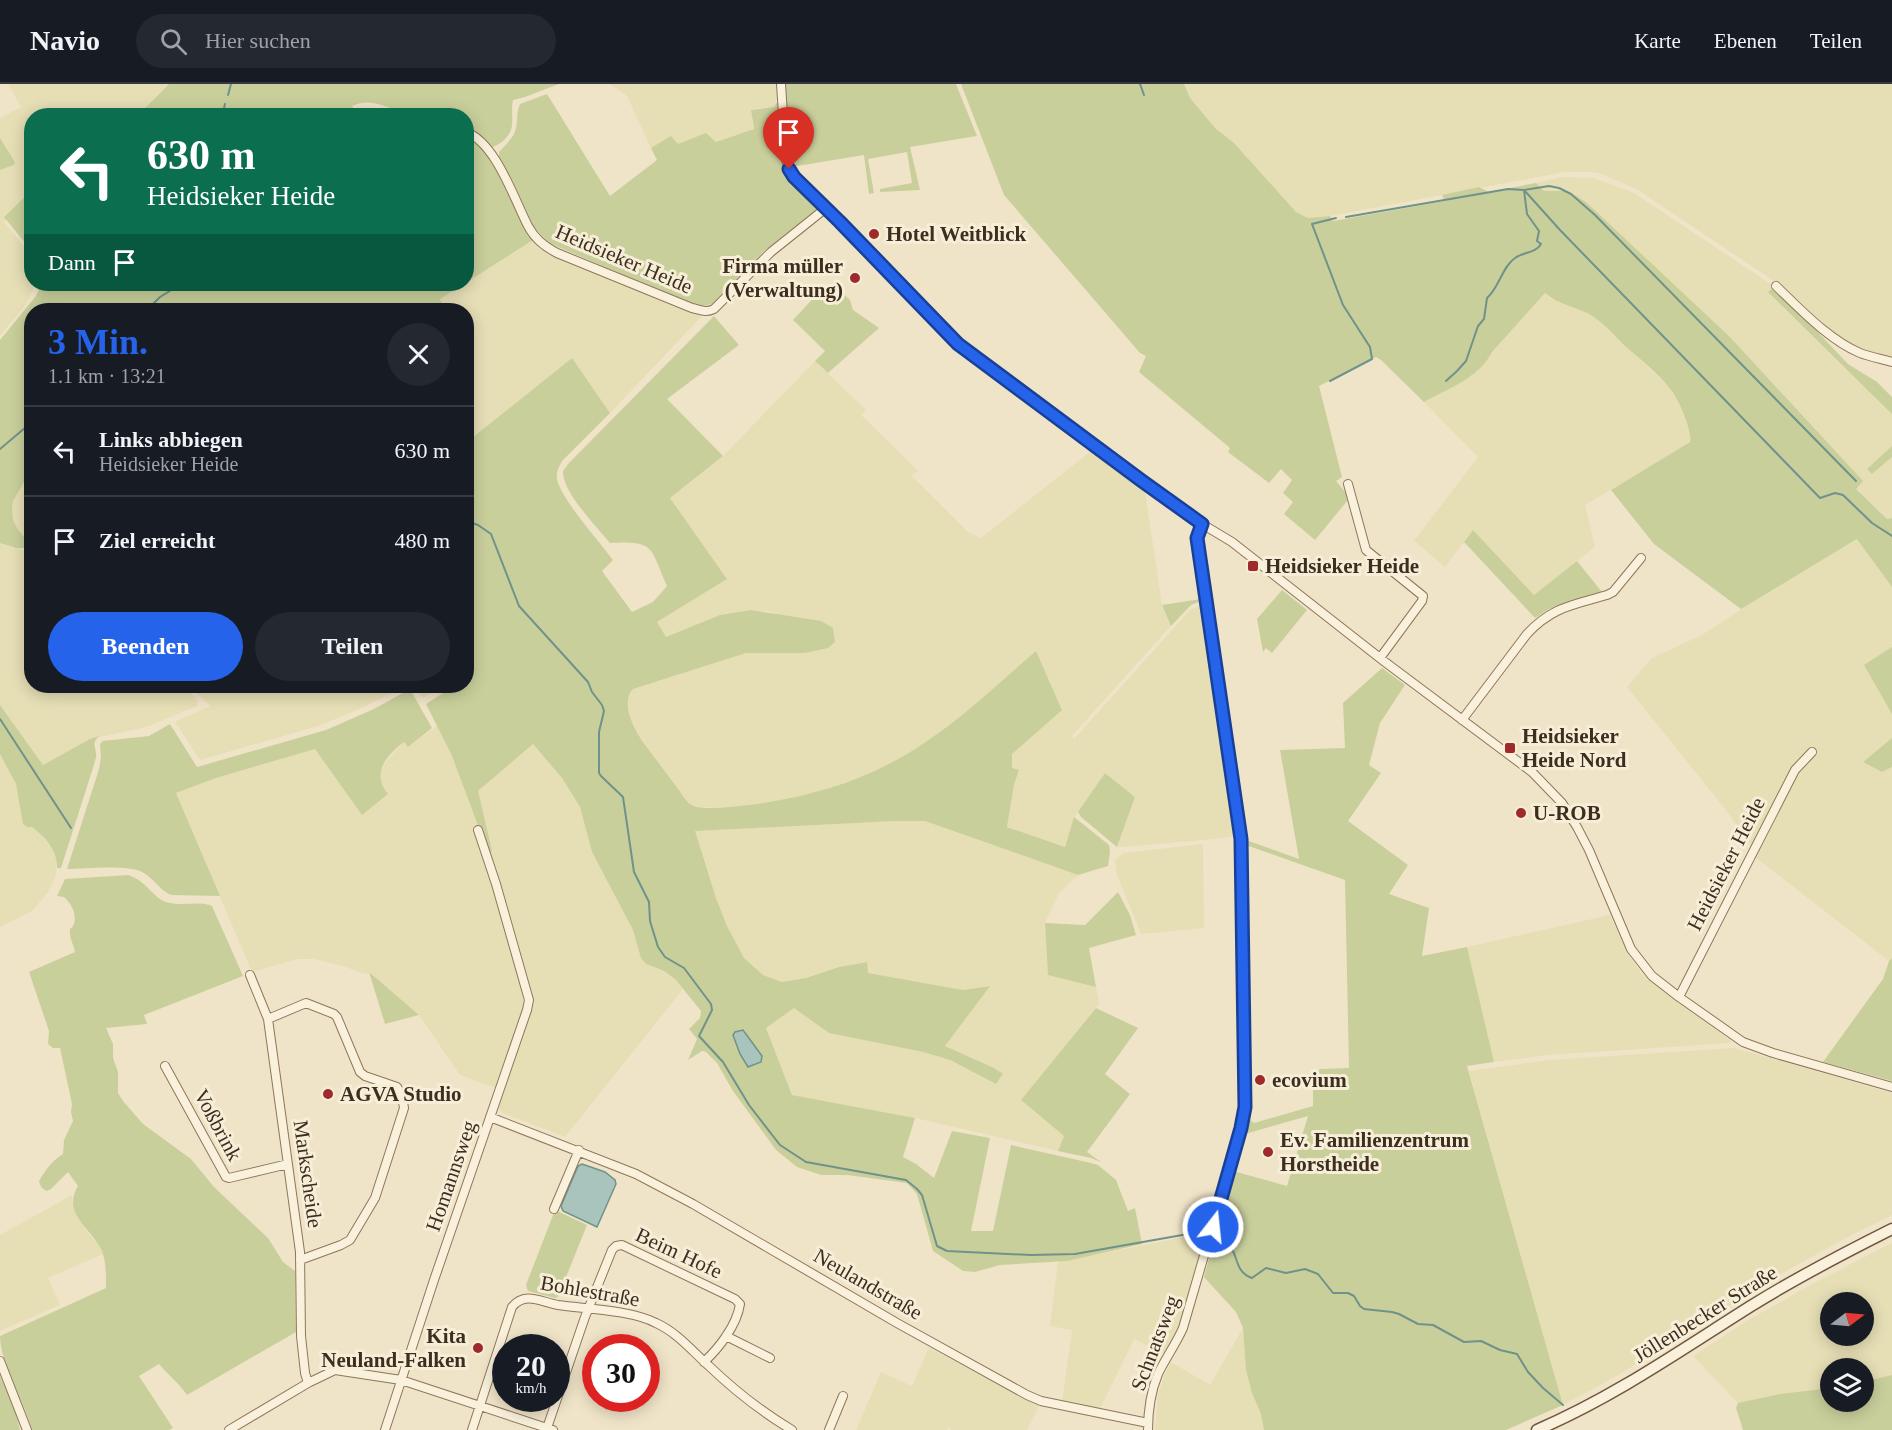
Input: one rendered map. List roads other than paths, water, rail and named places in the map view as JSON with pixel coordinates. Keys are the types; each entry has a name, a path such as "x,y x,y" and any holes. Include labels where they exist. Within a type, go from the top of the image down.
{"main road":[{"name":"Jöllenbecker Straße","path":"1537,1430 1612,1393 1753,1305 1892,1229"}],"street":[{"path":"781,84 786,160 794,177 958,344 1142,481 1202,524 1232,542 1540,779 1562,803 1577,826 1631,949 1652,976 1679,998 1751,1046 1892,1087"},
{"name":"Heidsieker Heide","path":"474,136 491,154 533,236 545,246 671,300 708,312 714,309 771,252 826,208"},
{"path":"1776,286 1816,323 1842,343 1860,353 1892,362"},
{"path":"1348,484 1366,550 1422,596 1422,601 1380,658"},
{"name":"Schnatsweg","path":"1148,1426 1149,1406 1159,1373 1183,1328 1241,1128 1245,1107 1241,839 1197,538 1202,524"},
{"path":"1462,720 1538,622 1558,609 1612,592 1641,558"},
{"name":"Heidsieker Heide","path":"1679,998 1795,770 1812,752"},
{"name":"Homannsweg","path":"385,1430 400,1380 527,1010 527,991 478,830"},
{"name":"Markscheide","path":"250,975 268,1019 300,1260 301,1336 308,1383"},
{"path":"268,1019 306,1003 334,1014 360,1072 365,1076 397,1087 402,1096 404,1108 375,1198 350,1240 300,1260"},
{"name":"Voßbrink","path":"165,1066 226,1178 288,1164"},
{"name":"Neulandstraße","path":"490,1117 636,1174 693,1203 897,1323 1027,1395 1041,1401 1148,1426"},
{"path":"554,1209 579,1150"},
{"name":"Beim Hofe","path":"550,1429 585,1317 612,1250 616,1246 621,1245 735,1299 740,1304 739,1312 726,1336 704,1362"},
{"name":"Bohlestraße","path":"472,1430 512,1307 517,1300 529,1298 548,1303 625,1314 655,1322 671,1331 736,1390 792,1430"},
{"path":"726,1336 770,1358"},
{"path":"0,1361 27,1430"},
{"path":"229,1430 308,1383 335,1370 400,1380 550,1429"},
{"path":"829,1430 843,1396"}],"water":[{"path":"743,1030 762,1056 761,1062 748,1067 733,1035"},
{"path":"582,1164 605,1172 615,1180 616,1184 597,1227 563,1211 561,1206 578,1166"}],"waterway":[{"path":"228,95 231,84"},
{"path":"1140,84 1144,95"},
{"path":"224,108 225,104"},
{"path":"1346,217 1508,189 1524,190 1549,186 1571,194 1595,215 1856,481"},
{"path":"1524,190 1820,498 1835,493 1843,495 1872,523 1892,536"},
{"path":"1446,381 1466,361 1478,326 1484,319 1487,298 1495,289 1507,267 1515,258 1536,249 1541,244 1537,241 1539,231 1527,214 1524,190"},
{"path":"1330,381 1372,359 1370,347 1343,305 1312,224 1336,218"},
{"path":"154,303 170,291"},
{"path":"0,449 24,429"},
{"path":"474,524 491,534 519,606 588,682 602,705 604,711 599,732 599,773 623,797 634,872 649,902 650,921 658,947 665,957 684,968 711,1004 712,1010 699,1036 723,1062 749,1105 780,1145 806,1162 906,1180 922,1195 937,1246 947,1251 1031,1255 1075,1254 1205,1231"},
{"path":"0,719 71,828"},
{"path":"1221,1238 1231,1247 1241,1270 1252,1278 1266,1268 1286,1273 1305,1269 1318,1274 1333,1293 1348,1293 1354,1296 1364,1309 1399,1314 1418,1324 1433,1325 1464,1342 1481,1341 1500,1350 1517,1354 1528,1372 1563,1405"}],"place":[{"name":"Hotel Weitblick","path":"874,234"},
{"name":"Firma müller (Verwaltung)","path":"855,278"},
{"name":"Heidsieker Heide","path":"1253,566"},
{"name":"Heidsieker Heide Nord","path":"1510,748"},
{"name":"U-ROB","path":"1521,813"},
{"name":"ecovium","path":"1260,1080"},
{"name":"AGVA Studio","path":"328,1094"},
{"name":"Ev. Familienzentrum Horstheide","path":"1268,1152"},
{"name":"Kita Neuland-Falken","path":"478,1348"}]}
